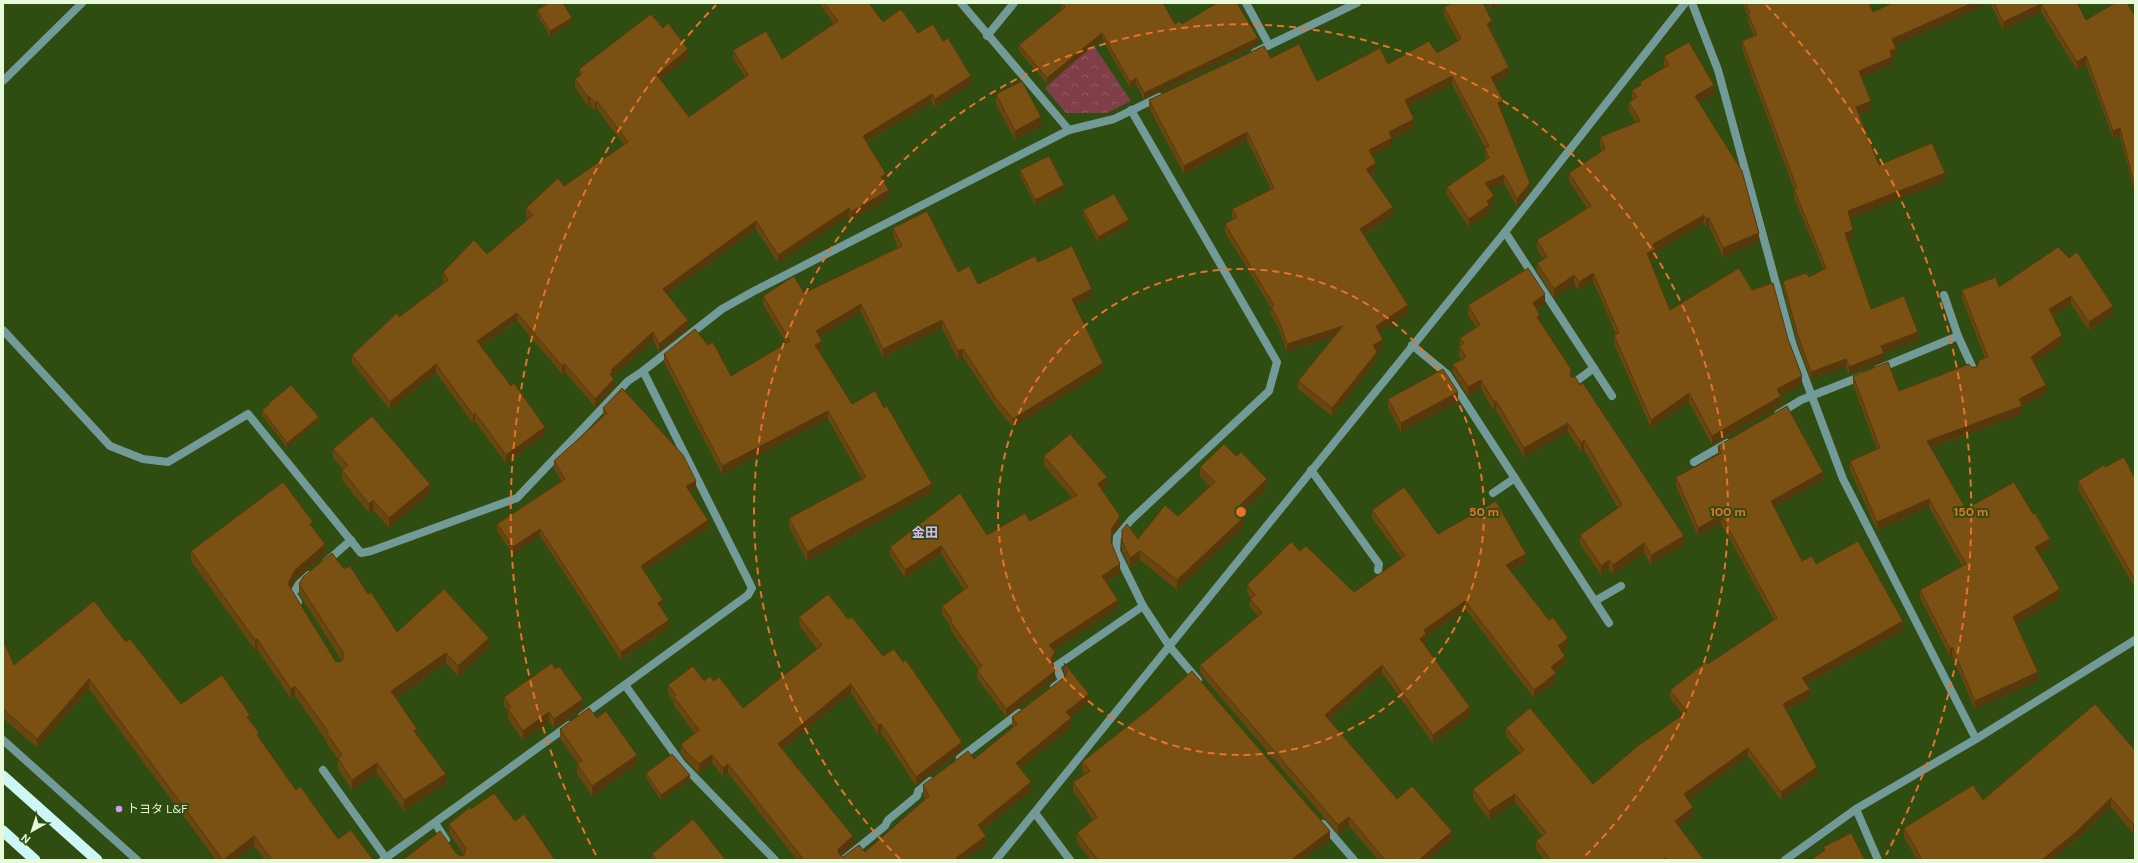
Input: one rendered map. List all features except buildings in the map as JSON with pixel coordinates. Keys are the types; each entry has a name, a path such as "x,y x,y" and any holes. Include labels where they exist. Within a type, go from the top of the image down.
{"highway":[{"path":"3,776 97,860"},
{"path":"3,831 35,860"}],"street":[{"path":"3,81 82,3"},
{"path":"961,3 987,36 1069,130"},
{"path":"987,36 1014,3"},
{"path":"1246,3 1269,45"},
{"path":"1248,55 1357,3"},
{"path":"996,860 1505,232 1685,3"},
{"path":"1692,3 1718,70 1793,346 1843,479 1976,739"},
{"path":"3,330 110,446 143,459 168,462 248,414 361,553 371,551 517,498 628,381 722,309 754,291 1069,130 1114,119 1166,94"},
{"path":"1131,110 1277,362 1269,391 1131,520 1118,537 1116,551 1144,606 1170,647 1206,689"},
{"path":"1505,232 1612,396"},
{"path":"1944,295 1958,336 1974,371"},
{"path":"1768,420 1811,396 1958,336"},
{"path":"1412,345 1447,374 1609,623"},
{"path":"1575,382 1594,368"},
{"path":"323,770 385,859 748,595 752,588 643,371"},
{"path":"1694,462 1735,439"},
{"path":"1311,470 1378,564 1378,570"},
{"path":"1493,493 1515,478"},
{"path":"301,607 293,594 298,584 351,540"},
{"path":"1595,601 1622,586"},
{"path":"1049,690 1062,681 1056,666 1144,606"},
{"path":"1785,860 1856,809 1976,739 2135,640"},
{"path":"625,684 682,764 775,860"},
{"path":"955,762 1024,710"},
{"path":"3,740 137,860"},
{"path":"844,860 885,826 888,820 917,796 918,791 936,776"},
{"path":"1856,809 1878,860"},
{"path":"1035,813 1070,860"},
{"path":"1318,819 1354,860"},
{"path":"434,823 452,848"}],"green space":[{"path":"1086,34 1131,101 1107,113 1066,113 1045,88 1073,63"}],"place":[{"name":"トヨタ L&F","path":"119,809"}],"district":[{"name":"金田","path":"925,532"}]}
